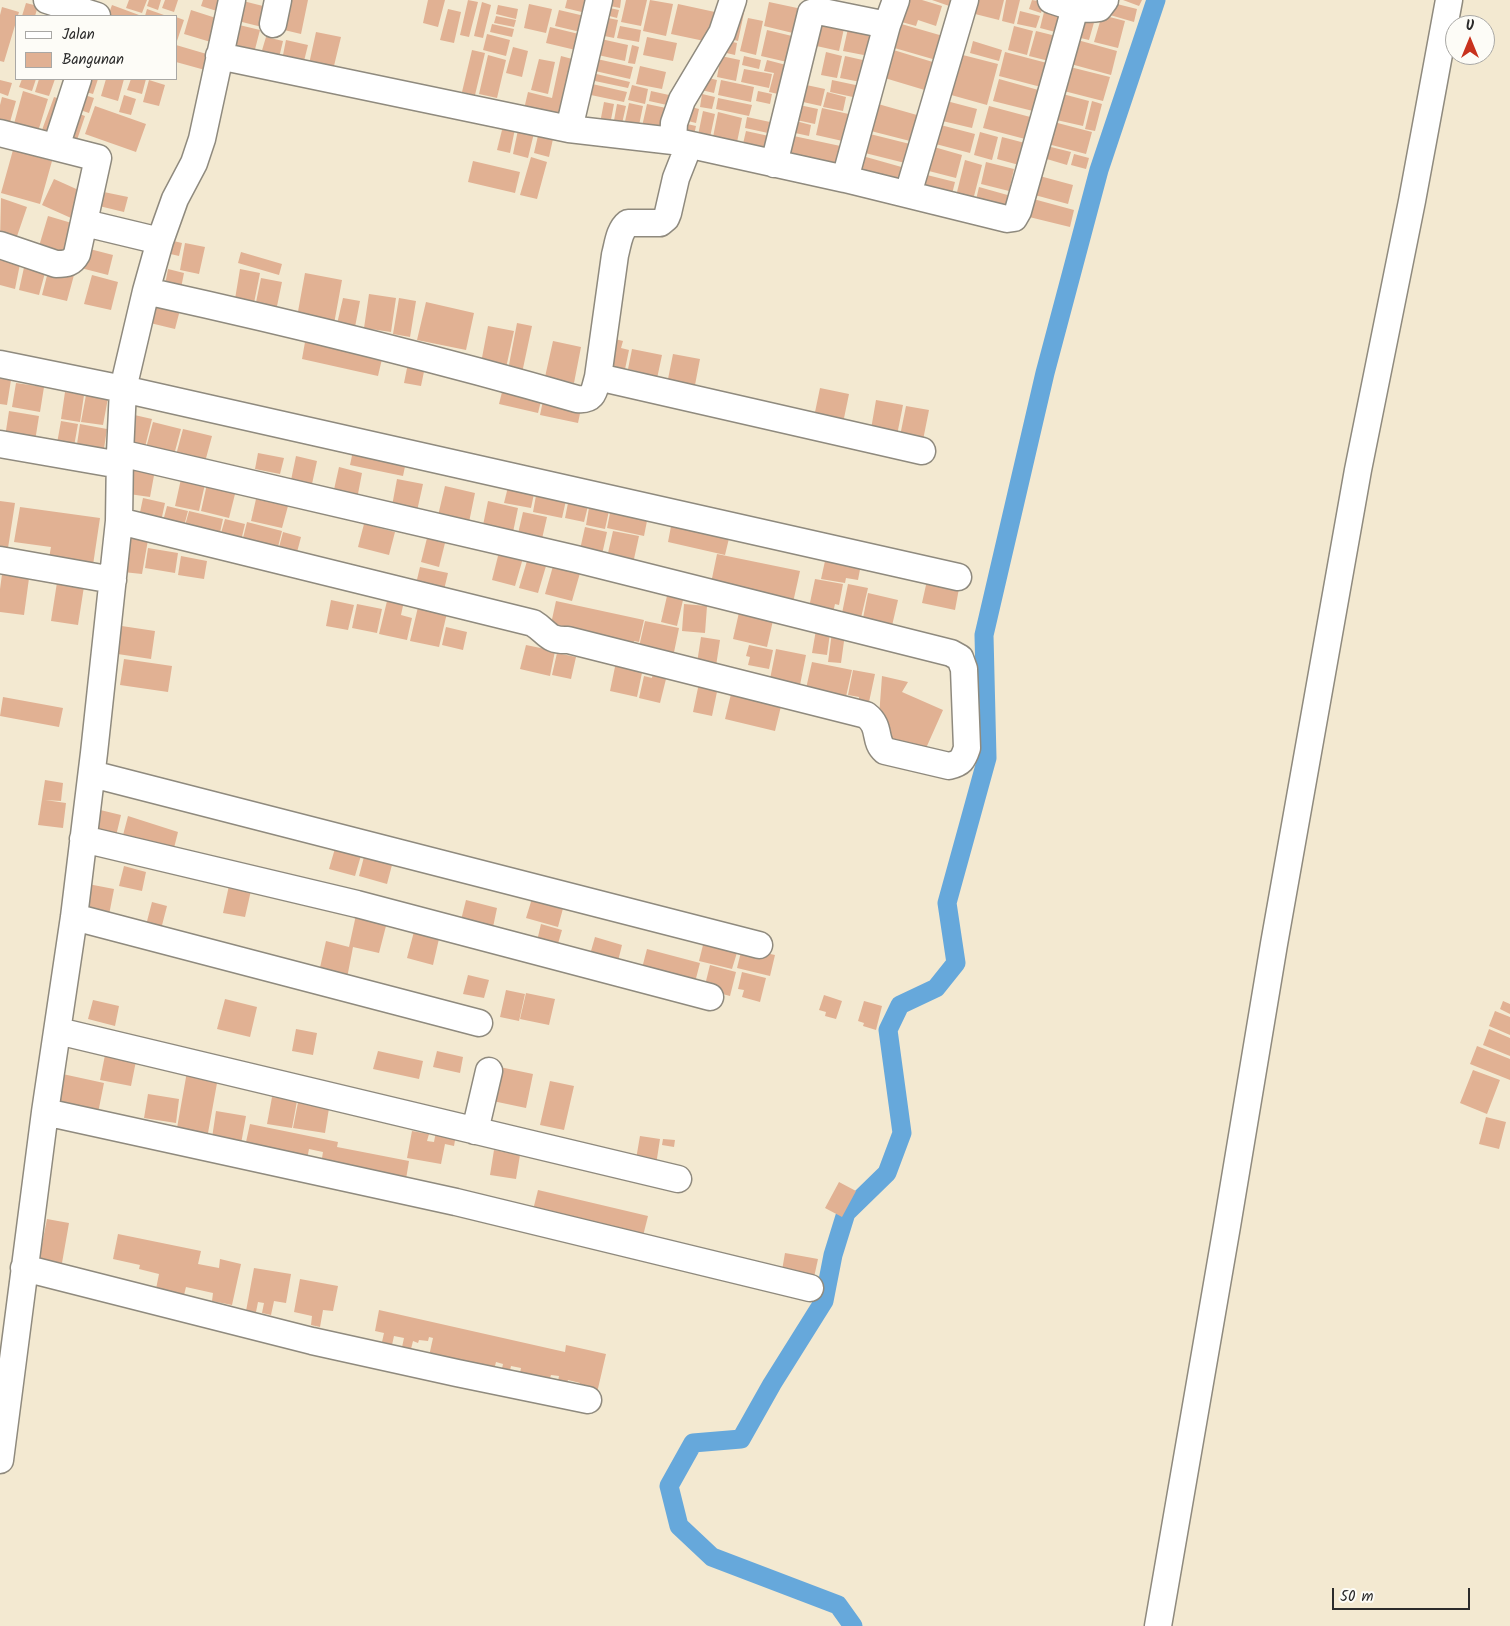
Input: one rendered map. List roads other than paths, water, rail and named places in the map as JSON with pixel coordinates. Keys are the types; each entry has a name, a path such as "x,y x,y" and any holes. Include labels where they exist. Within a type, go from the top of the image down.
{"street":[{"path":"47,0 94,15"},
{"path":"0,1460 24,1268 74,917 92,774 119,521 123,389 160,241 175,199 194,163 202,139 232,0"},
{"path":"569,129 599,0"},
{"path":"146,291 370,343 585,400 593,394 598,377 615,254 619,238 628,222 660,223 666,218 676,178 681,143 674,124 682,100 722,33 733,0"},
{"path":"845,179 896,0"},
{"path":"908,194 965,0"},
{"path":"1051,0 1075,8 1099,8 1105,0"},
{"path":"1158,1626 1274,944 1358,470 1412,201 1449,0"},
{"path":"220,56 569,129 681,143 845,179 1007,220 1014,218 1018,211 1075,8"},
{"path":"774,164 811,13 818,11 888,25"},
{"path":"56,147 78,80"},
{"path":"0,133 98,158 85,222 77,254 73,261 66,264 56,264 0,245"},
{"path":"85,222 160,241"},
{"path":"0,364 123,389 958,577"},
{"path":"598,377 922,451"},
{"path":"0,444 120,459 576,559 951,653 960,658 964,669 966,748 963,760 958,764 949,766 885,752 880,745 876,726 866,715 568,640 558,641 549,637 533,623 119,521"},
{"path":"0,560 113,580"},
{"path":"92,774 760,945"},
{"path":"83,839 357,904 710,997"},
{"path":"74,917 479,1023"},
{"path":"58,1031 678,1180"},
{"path":"475,1131 489,1071"},
{"path":"45,1112 456,1202 810,1288"},
{"path":"24,1268 322,1343 588,1400"}],"waterway":[{"path":"853,1626 838,1605 712,1557 679,1526 669,1486 693,1443 741,1439 772,1384 824,1301 833,1255 846,1213 887,1173 902,1133 888,1030 900,1005 936,988 956,963 947,903 987,758 984,635 1045,373 1099,170 1156,0"}]}
